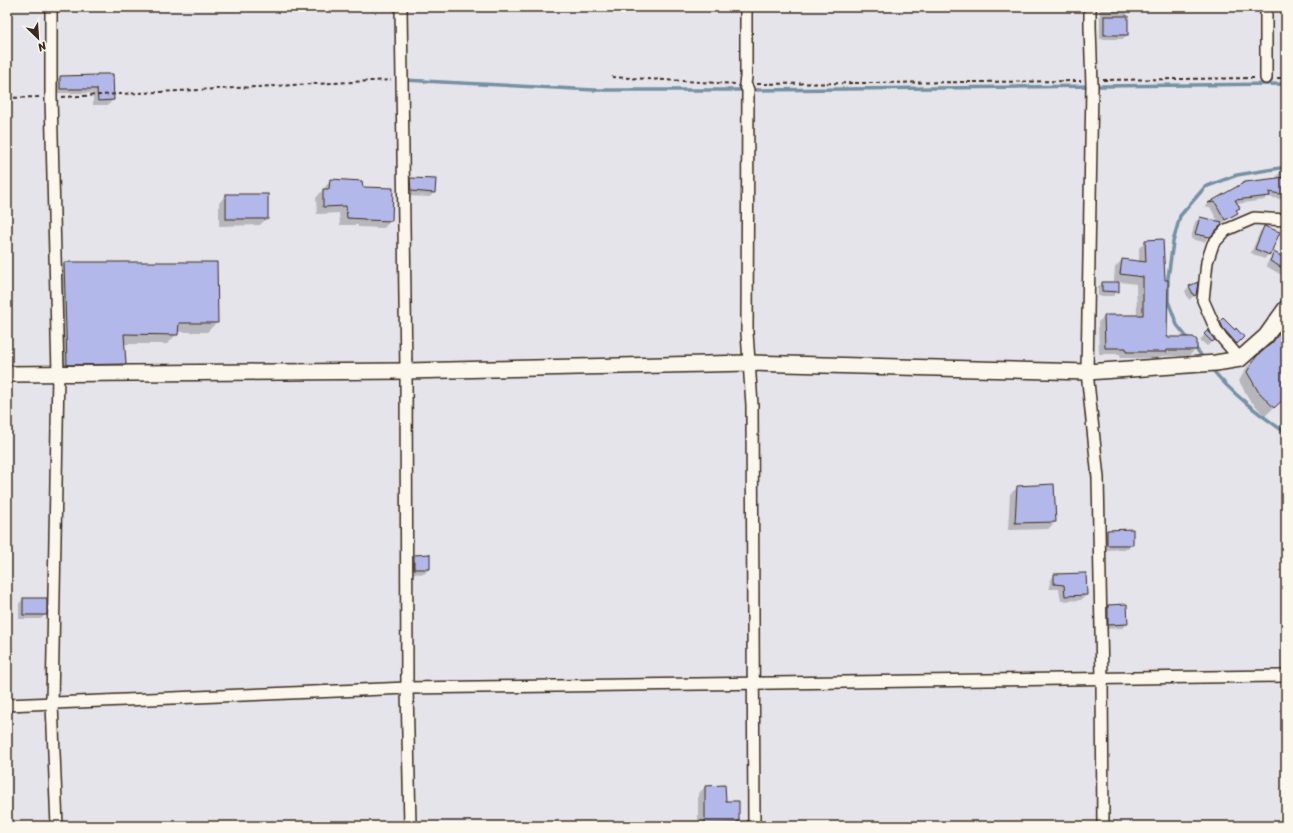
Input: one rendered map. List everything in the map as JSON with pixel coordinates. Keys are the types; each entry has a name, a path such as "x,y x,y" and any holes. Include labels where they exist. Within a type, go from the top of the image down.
{"street":[{"path":"51,7 51,97 58,373 52,704 57,826"},
{"path":"401,7 406,371 407,688 410,826"},
{"path":"746,7 746,77 744,84 748,90 748,333 752,405 754,826"},
{"path":"1090,7 1092,80 1087,372 1098,478 1103,826"},
{"path":"1266,7 1266,78"},
{"path":"1228,361 1203,300 1207,262 1213,244 1226,230 1254,218 1286,220"},
{"path":"7,374 406,371 749,363 1087,372 1228,361 1266,336 1286,308"},
{"path":"7,705 407,688 1286,676"}],"path":[{"path":"612,77 744,84 1286,78"},
{"path":"7,98 402,79"}],"building":[{"path":"1104,16 1128,16 1128,35 1104,35"},
{"path":"113,74 114,100 98,101 97,89 60,89 60,76"},
{"path":"1286,177 1286,195 1269,192 1270,196 1235,200 1240,208 1236,210 1238,213 1225,220 1215,202 1208,203 1245,182"},
{"path":"410,178 436,179 435,193 411,191"},
{"path":"330,179 362,181 363,187 393,188 392,221 347,218 346,206 323,207 323,189 329,189"},
{"path":"226,194 268,194 268,219 226,219"},
{"path":"1200,217 1222,222 1210,237 1195,234"},
{"path":"1264,226 1280,232 1270,255 1255,249"},
{"path":"1163,239 1165,280 1168,280 1167,337 1193,337 1197,340 1197,350 1126,352 1126,348 1105,348 1104,315 1143,315 1143,277 1120,274 1122,259 1146,262 1145,240"},
{"path":"1274,252 1286,259 1286,270 1270,261"},
{"path":"64,262 217,262 218,323 179,323 178,335 124,334 126,364 67,365"},
{"path":"1102,282 1119,282 1119,292 1102,291"},
{"path":"1198,282 1196,295 1194,296 1189,286"},
{"path":"1223,318 1235,330 1236,328 1244,337 1237,344 1223,328 1220,321"},
{"path":"1208,330 1215,340 1212,342 1204,334"},
{"path":"1286,331 1286,397 1274,408 1258,391 1247,372 1256,357 1272,343 1278,335"},
{"path":"1054,484 1056,522 1015,523 1017,486"},
{"path":"1133,529 1133,545 1107,545 1107,530"},
{"path":"430,554 430,569 414,569 414,555"},
{"path":"1086,573 1087,595 1065,596 1064,585 1054,584 1054,574"},
{"path":"23,598 47,598 47,615 23,615"},
{"path":"1127,604 1128,624 1108,625 1108,605"},
{"path":"725,785 726,801 739,801 739,823 705,824 705,786"}],"waterway":[{"path":"403,80 594,90 748,90 1286,84"},
{"path":"1189,340 1177,325 1168,301 1168,278 1173,242 1180,216 1205,187 1237,175 1286,167"},
{"path":"1194,346 1205,360"},
{"path":"1211,368 1237,395 1286,433"}]}
